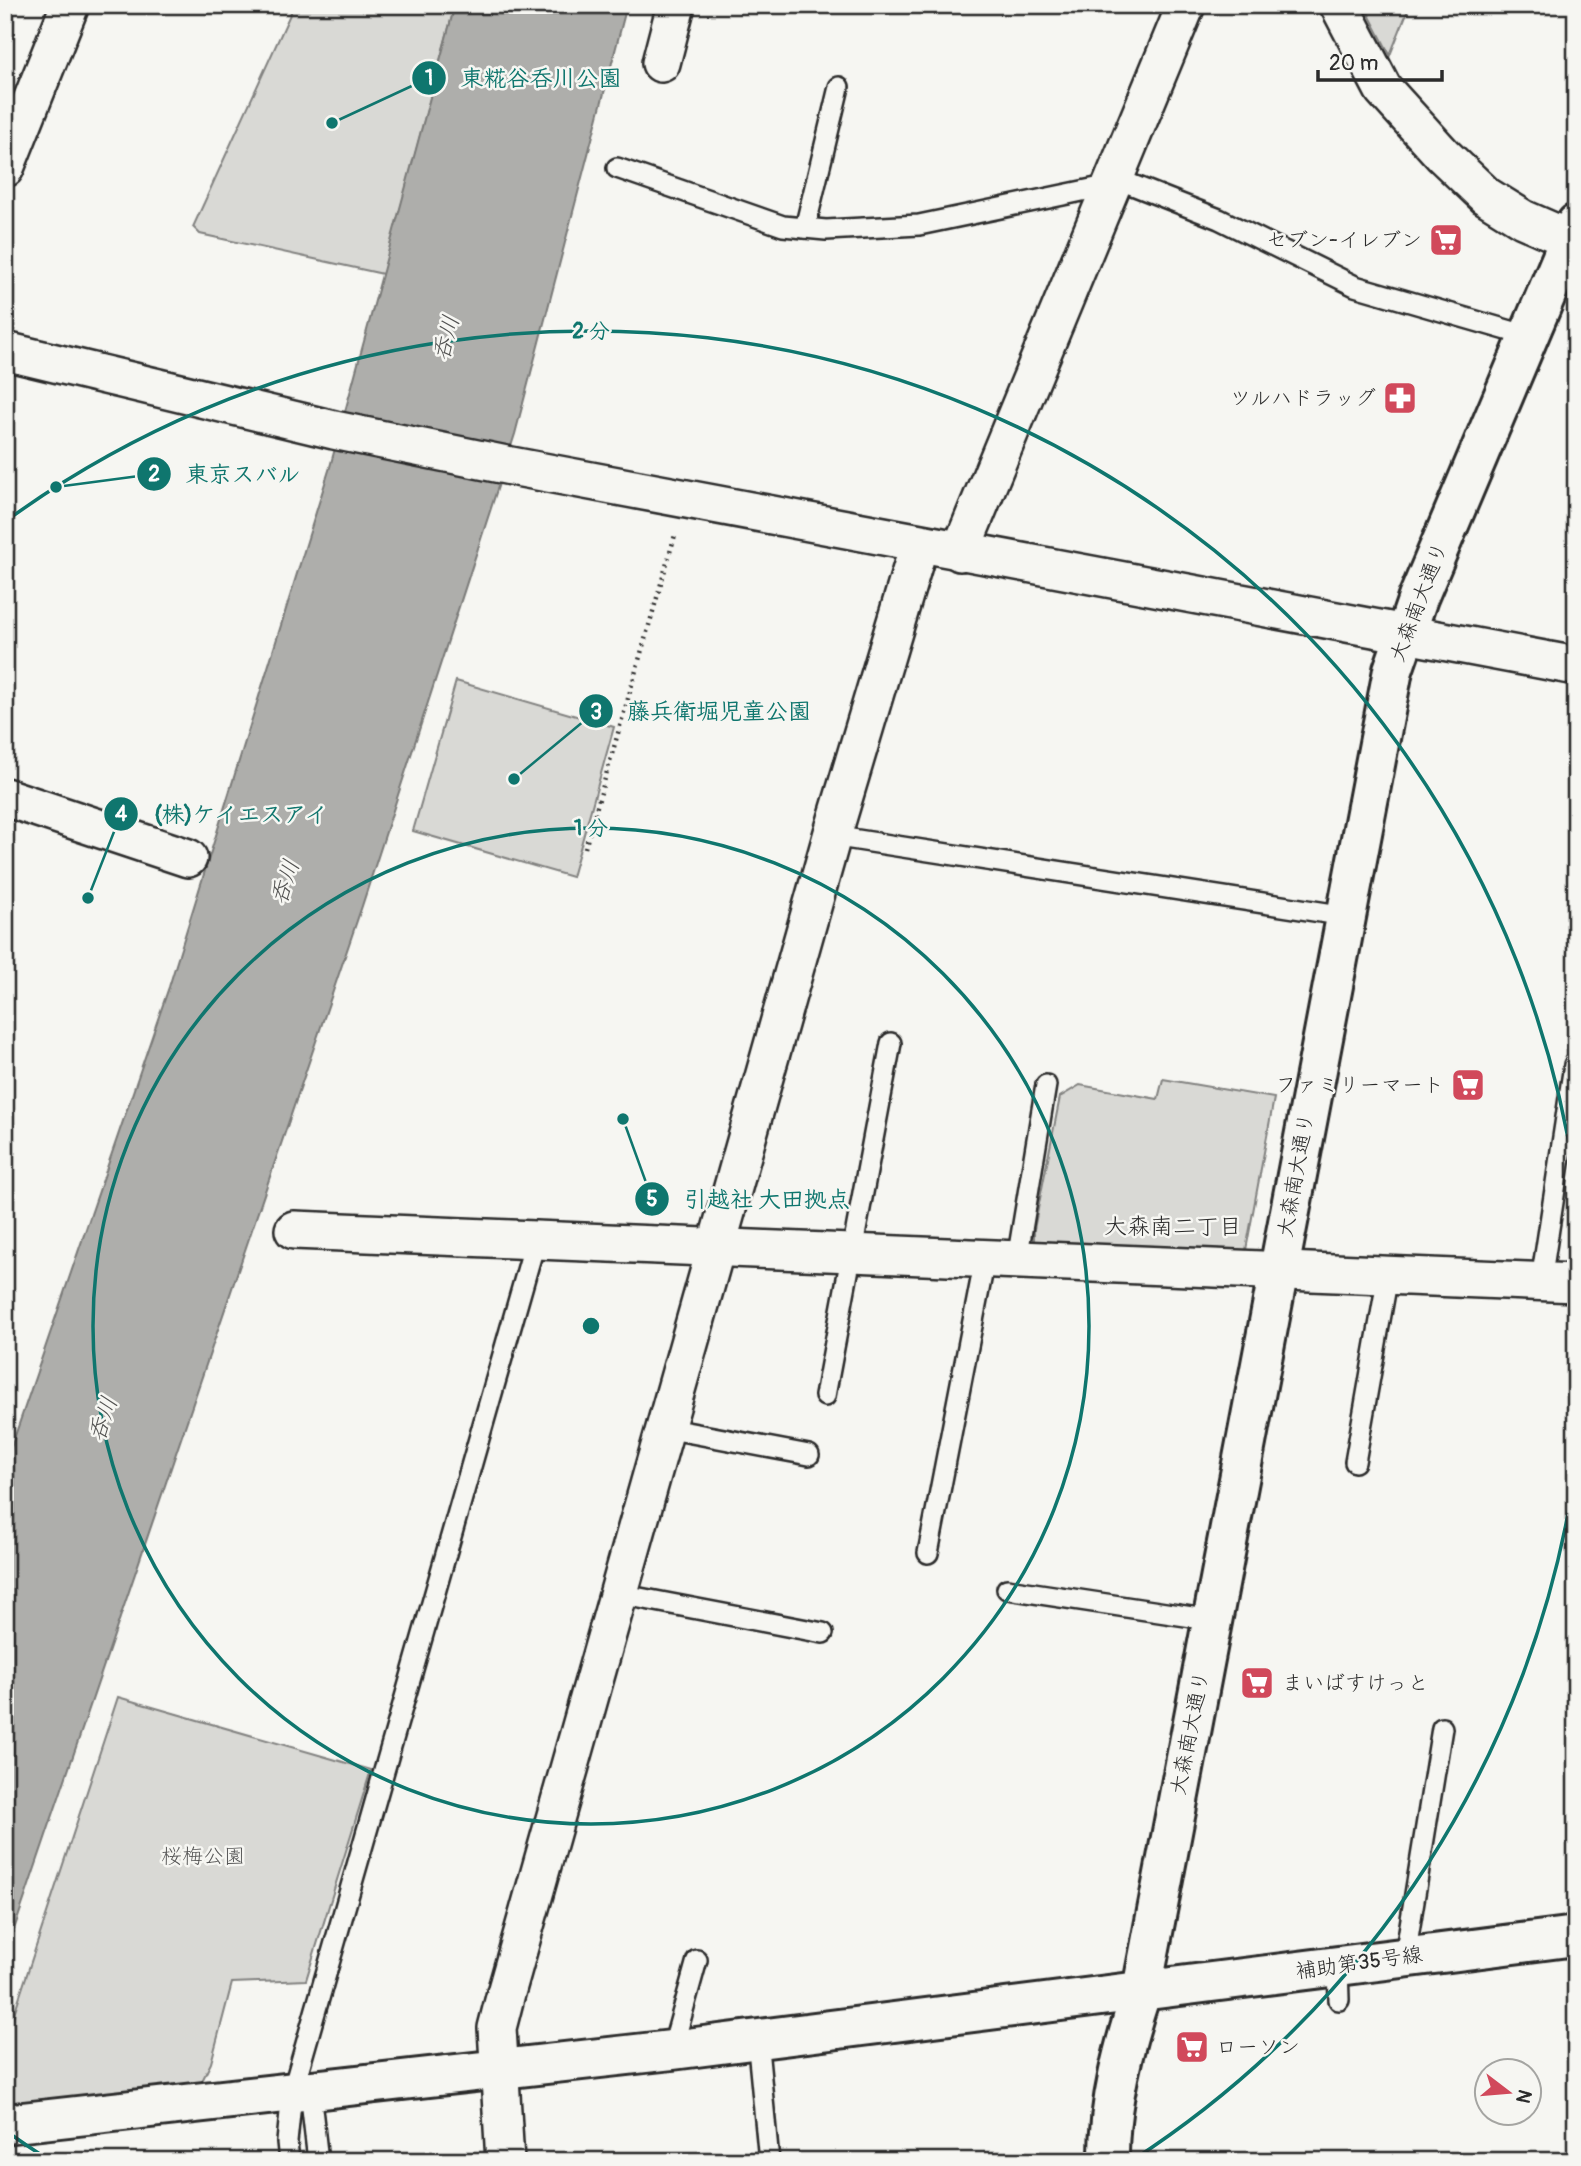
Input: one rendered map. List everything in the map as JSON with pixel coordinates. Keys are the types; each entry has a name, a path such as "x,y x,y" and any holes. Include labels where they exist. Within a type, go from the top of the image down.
{"street":[{"path":"5,168 70,5"},
{"path":"662,63 676,5"},
{"path":"960,552 1111,183 1135,96 1186,5"},
{"path":"1339,5 1383,89 1443,155 1486,196 1523,219 1572,232"},
{"name":"大森南大通り","path":"1109,2161 1109,2135 1129,2030 1142,1990 1393,670 1404,635 1572,232"},
{"path":"5,351 334,430 685,501 1576,666"},
{"path":"505,2161 497,2028 716,1248 821,842 919,545"},
{"path":"5,797 188,858"},
{"path":"294,1230 1388,1275 1496,1289 1558,1282"},
{"name":"補助第35号線","path":"5,2124 672,2050 1142,1990 1338,1983 1405,1956 1576,1936"}],"lane":[{"path":"805,228 839,87"},
{"path":"617,168 783,226 826,230 919,225 1125,182 1219,219 1355,286 1528,336"},
{"path":"821,842 1346,916"},
{"path":"825,1396 845,1279 854,1254 891,1043"},
{"path":"1558,1282 1574,1065"},
{"path":"928,1553 1046,1085"},
{"path":"289,2161 287,2142 536,1239"},
{"path":"1355,1462 1388,1275"},
{"path":"666,1428 809,1455"},
{"path":"1007,1588 1212,1620"},
{"path":"619,1594 823,1633"},
{"path":"1405,1956 1441,1728"},
{"path":"672,2050 697,1960"},
{"path":"757,2038 769,2161"},
{"path":"301,2092 318,2161"}],"path":[{"path":"585,848 685,501"}],"green space":[{"path":"281,5 455,5 383,274 200,234 193,227 292,10"},
{"path":"1364,5 1410,5 1390,55"},
{"path":"456,681 614,727 572,877 413,831"},
{"path":"1163,1079 1274,1098 1246,1250 1034,1244 1034,1229 1060,1097 1080,1085 1158,1099"},
{"name":"桜梅公園","path":"118,1697 371,1770 306,1980 232,1983 211,2063 201,2083 5,2109 5,2041"}],"water":[{"name":"呑川","path":"455,5 627,5 515,434 362,906 5,1956 5,1465 169,987 330,467"}],"place":[{"name":"東糀谷呑川公園","path":"332,123"},
{"name":"セブン-イレブン","path":"1446,240"},
{"name":"ツルハドラッグ","path":"1400,398"},
{"name":"東京スバル","path":"56,487"},
{"name":"藤兵衛堀児童公園","path":"514,779"},
{"name":"(株)ケイエスアイ","path":"88,898"},
{"name":"ファミリーマート","path":"1468,1085"},
{"name":"引越社 大田拠点","path":"623,1119"},
{"name":"まいばすけっと","path":"1257,1683"},
{"name":"ローソン","path":"1192,2047"}],"district":[{"name":"大森南二丁目","path":"1173,1226"}]}
